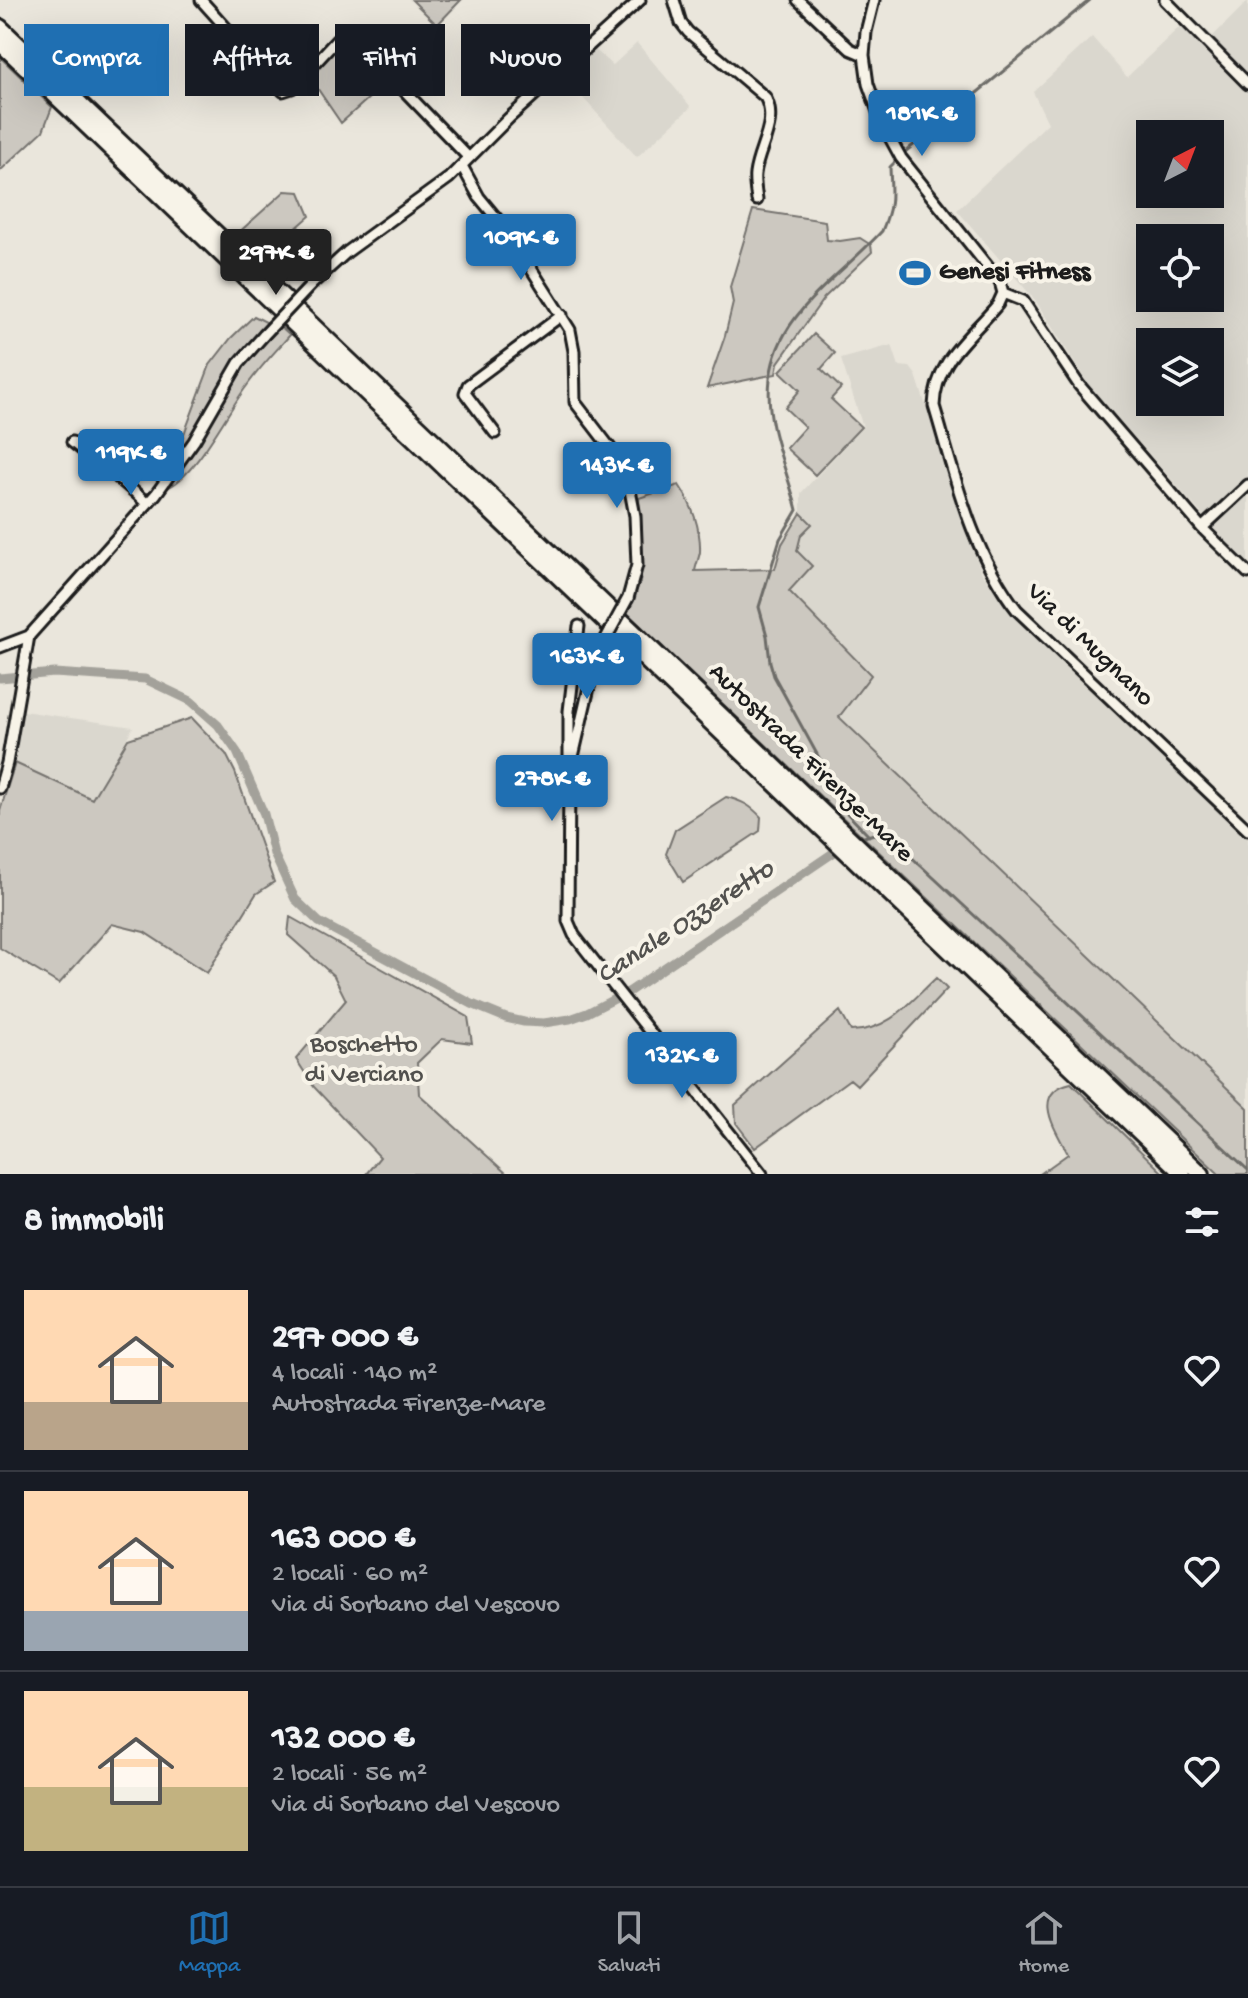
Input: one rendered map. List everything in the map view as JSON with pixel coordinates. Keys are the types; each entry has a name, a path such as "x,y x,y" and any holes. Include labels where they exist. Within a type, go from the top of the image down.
{"highway":[{"name":"Autostrada Firenze-Mare","path":"0,27 1202,1174"},
{"name":"Autostrada Firenze-Mare","path":"0,43 1183,1174"}],"street":[{"path":"201,0 283,91 292,88 346,30 466,162 479,197 508,232 570,330 574,351 575,402 621,462 628,480 635,516 637,565 628,598 594,666 569,774"},
{"path":"0,647 29,636 122,534 194,441 239,363 313,283 347,252 449,178 520,107 640,0"},
{"path":"674,0 681,23 688,32 765,97 770,105 771,119 755,173 757,200"},
{"path":"798,0 850,49 864,55"},
{"path":"874,0 864,55 868,84 889,140 987,262 1003,293 1023,301 1079,385 1202,528 1248,573"},
{"path":"1165,0 1248,84"},
{"name":"Via di Mugnano","path":"1003,293 998,304 942,368 934,387 934,406 983,557 997,585 1017,610 1248,830"},
{"path":"495,433 465,393 468,385 562,315"},
{"path":"72,442 116,473 146,503"},
{"path":"1202,528 1248,485"},
{"path":"579,626 569,711 568,921 574,935 762,1174"},
{"path":"0,788 29,636"}],"shaded area":[{"path":"1248,1 1247,566 1088,384 1035,300 957,210 1048,123 1033,92 1092,37 1127,77 1191,16 1213,36"},
{"path":"637,43 691,107 637,157 581,96 590,96 590,51 593,48 613,65"},
{"path":"892,345 899,366 910,367 916,375 968,537 982,573 992,587 1027,627 1248,836 1248,1108 838,717 789,591 812,566 797,551 801,535 812,524 801,513 801,493 863,427 841,359"},
{"path":"23,711 133,727 93,799 15,763"}],"green space":[{"path":"412,0 461,0 438,24"},
{"path":"335,48 335,96 371,96 341,123 319,91 319,65"},
{"path":"0,57 24,80 24,96 41,96 52,107 43,131 0,171"},
{"path":"285,191 300,192 310,216 261,259 236,235"},
{"path":"753,210 825,221 827,240 860,238 871,245 872,252 824,298 778,363 776,374 707,388 725,336 733,303 730,287"},
{"path":"254,316 268,323 224,377 186,446 181,442 210,365 231,338"},
{"path":"278,324 290,335 251,380 199,458 178,482 167,488 235,371"},
{"path":"814,334 835,353 821,369 841,388 831,399 861,427 815,475 786,448 805,427 785,408 800,390 780,371"},
{"path":"679,485 692,508 699,534 700,552 695,571 775,569 782,544 801,513 812,524 801,535 797,551 812,566 789,591 871,675 839,717 1248,1108 1248,1174 1219,1174 627,613 640,582 639,498"},
{"path":"192,718 226,754 235,772 274,882 256,894 207,973 144,932 112,924 59,984 0,948 0,811 15,763 92,799 128,739"},
{"path":"726,797 745,804 761,817 760,831 683,882 666,854 675,830"},
{"name":"Boschetto di Verciano","path":"290,917 468,1017 472,1043 442,1039 417,1063 419,1094 507,1174 366,1174 380,1157 314,1087 296,1059 346,1000 334,976 288,935"},
{"path":"936,978 947,989 857,1085 850,1079 755,1148 736,1123 735,1105 840,1011 851,1031 877,1026 898,1014"},
{"path":"1071,1083 1164,1174 1040,1174 1068,1154 1053,1124 1048,1104 1058,1088"}],"waterway":[{"path":"905,152 1090,0"},
{"path":"869,836 837,803 829,776 774,676 759,607 780,539 797,510 773,427 769,393 773,363 783,338 798,315 882,231 890,206 890,167 895,162"},
{"name":"Canale Ozzeretto","path":"0,678 54,673 145,679 191,701 218,725 237,752 264,814 274,854 295,899 319,922 472,1004 524,1022 570,1019 630,991 833,853"},
{"name":"Canale Ozzeretto","path":"864,837 874,834 891,838 1248,1170"}],"place":[{"name":"Genesi Fitness","path":"915,273"}]}
